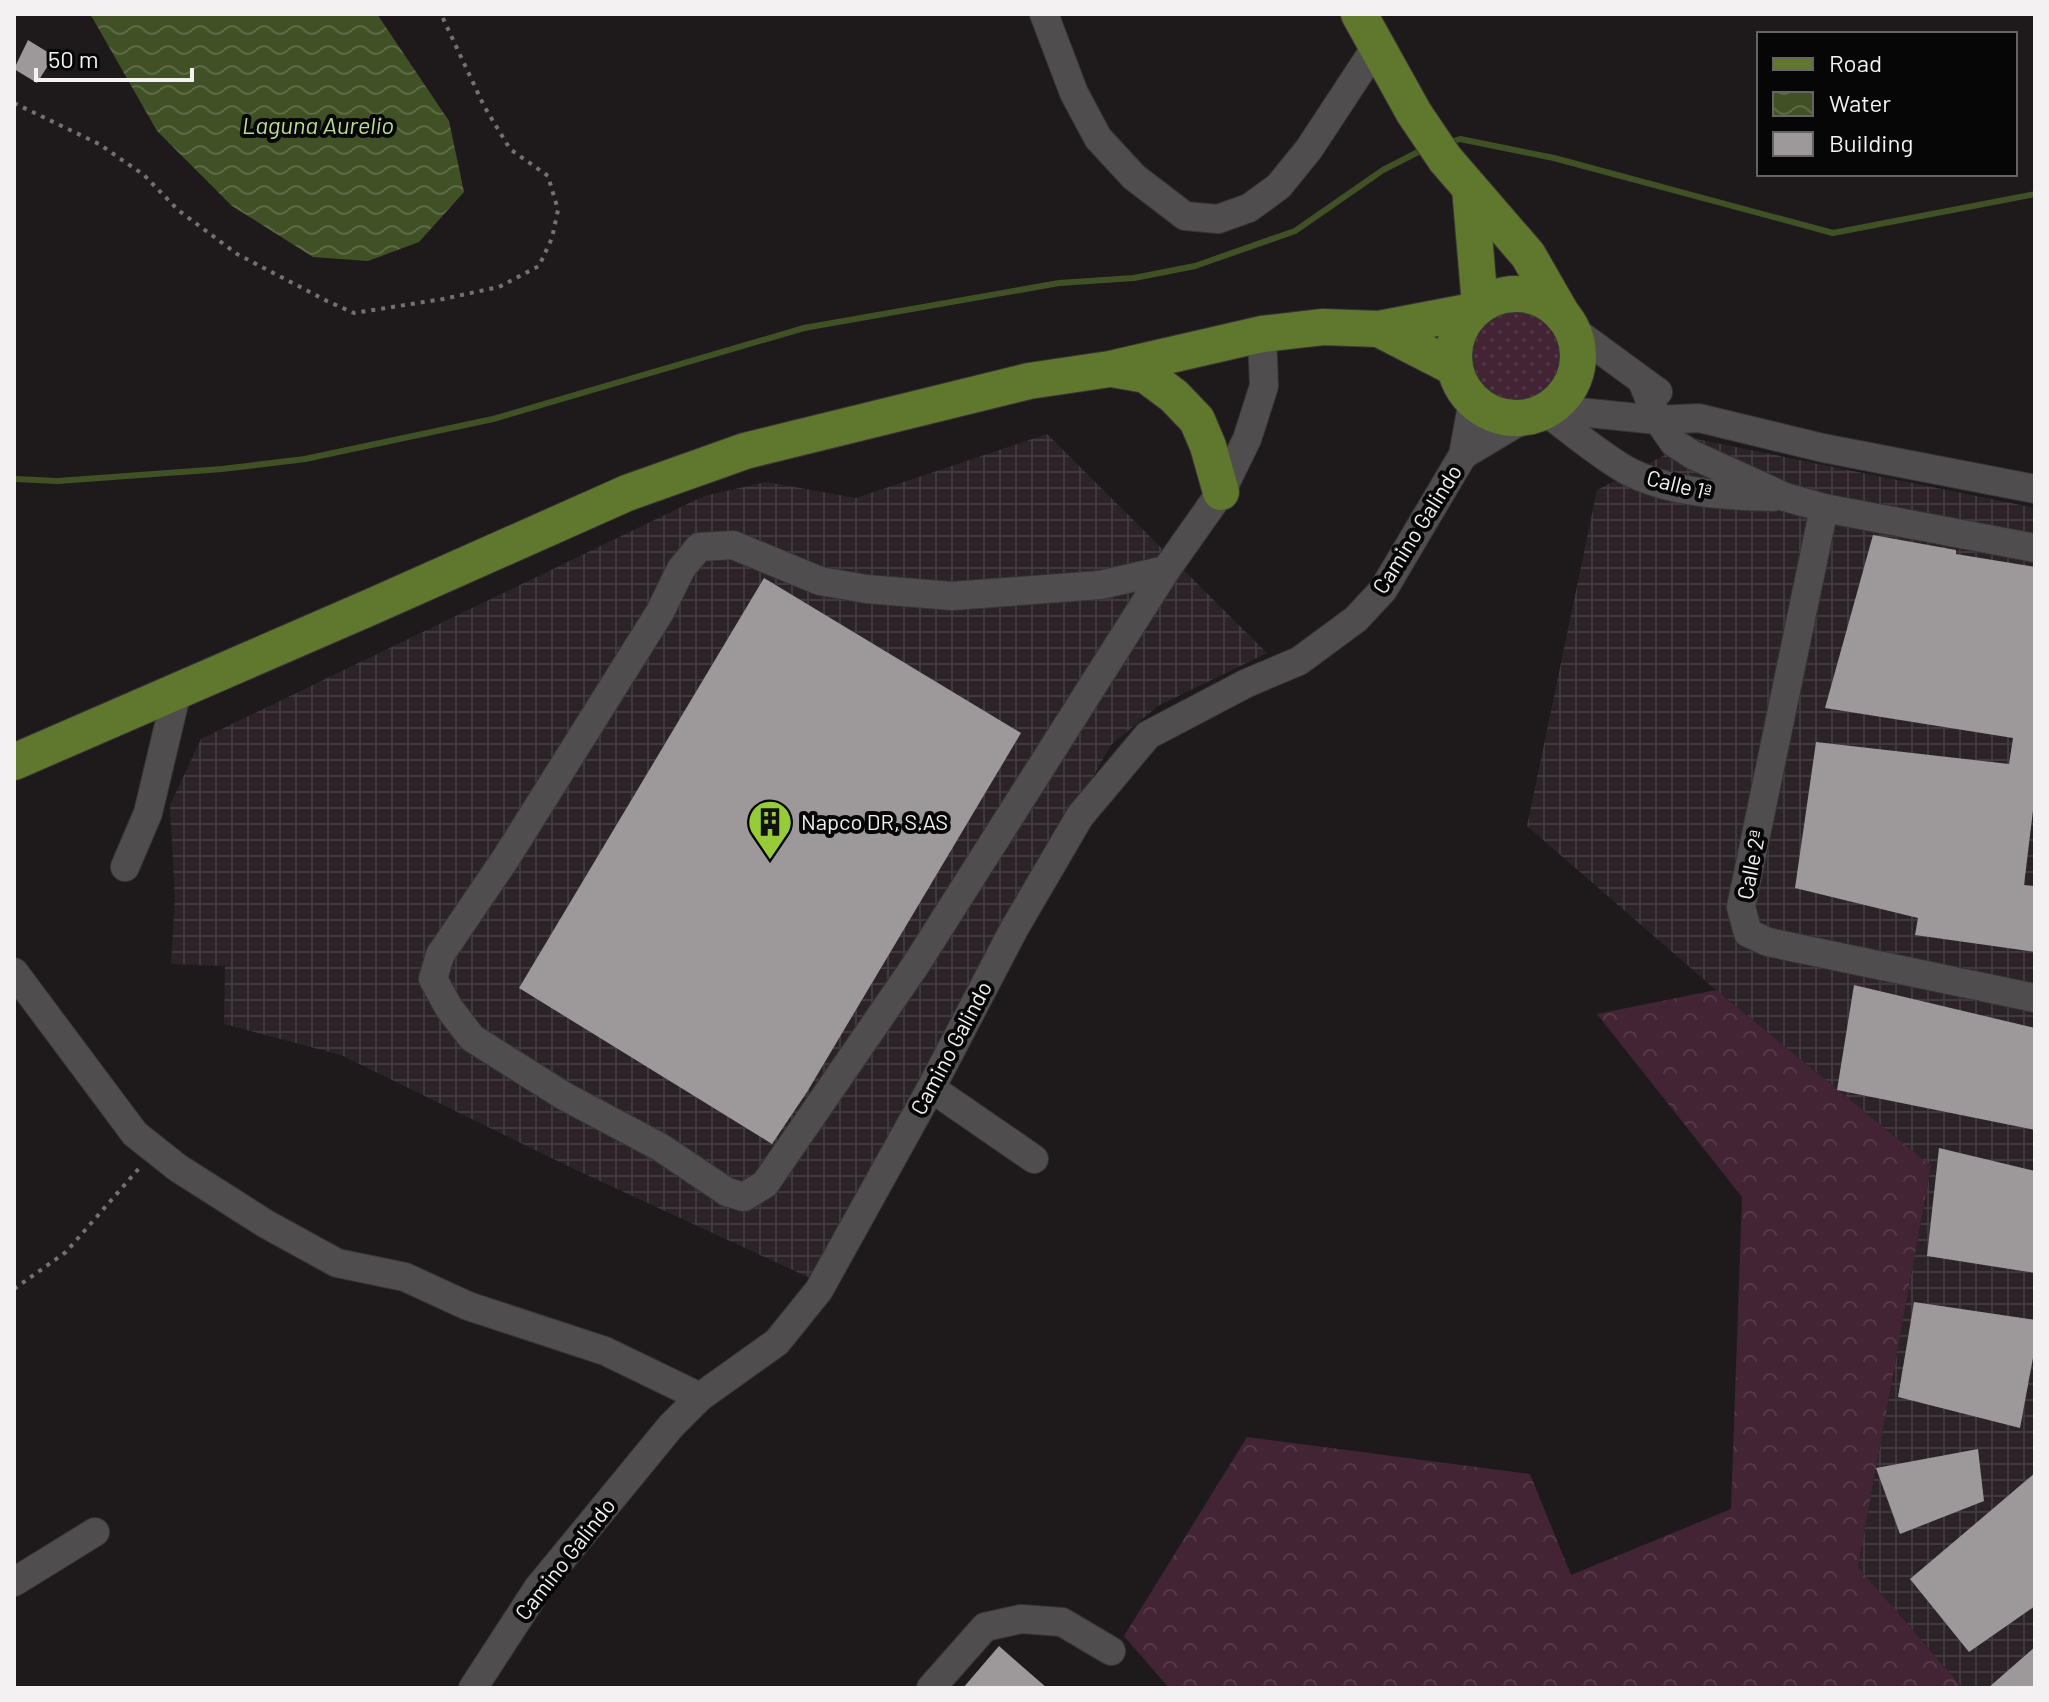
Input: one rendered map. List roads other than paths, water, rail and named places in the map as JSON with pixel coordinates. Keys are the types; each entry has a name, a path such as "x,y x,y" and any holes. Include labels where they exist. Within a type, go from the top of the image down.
{"main road":[{"path":"1359,14 1414,113 1445,159 1528,255 1568,323 1577,346 1578,362 1574,379 1565,394 1541,412 1495,415 1473,401 1455,368 1455,347 1461,327 1477,308 1470,188"},
{"path":"14,762 627,493 745,451 1029,381 1110,369 1262,334 1323,327 1379,329 1477,308 1501,296 1524,294 1546,302 1568,323"},
{"path":"1379,329 1455,368"},
{"path":"1110,369 1146,375 1174,396 1197,420 1221,492"}],"street":[{"path":"1044,14 1074,93 1098,138 1134,177 1185,216 1218,219 1249,208 1279,186 1309,149 1378,44"},
{"path":"1568,323 1642,381 1699,418"},
{"path":"1166,570 1100,585 952,596 866,589 820,581 733,545 699,547 681,569 660,612 506,858 440,955 433,979 449,1008 472,1038 564,1096 660,1147 727,1192 744,1197 765,1184 915,966 1166,570 1221,492 1247,439 1264,386 1262,334"},
{"name":"Calle 1ª","path":"1642,381 1666,435 1683,450 1785,497 1824,508 2035,548"},
{"name":"Camino Galindo","path":"473,1688 538,1588 671,1426 700,1397 777,1342 819,1290 931,1088 1014,929 1073,829 1124,761 1148,735 1247,683 1299,661 1356,619 1383,590 1463,455 1473,401"},
{"path":"1541,412 1569,411 1658,420 1699,418 1823,448 2035,489"},
{"name":"Calle 1ª","path":"1541,412 1604,456 1629,471 1655,481 1724,496 1785,497"},
{"name":"Camino Galindo","path":"1463,455 1541,412"},
{"name":"Calle 2ª","path":"1824,508 1741,907 1748,933 1768,942 2035,998"},
{"path":"125,867 148,813 177,691"},
{"path":"14,972 135,1134 178,1168 266,1224 337,1263 405,1277 468,1306 605,1351 700,1397"},
{"path":"931,1088 1034,1159"},
{"path":"14,1582 95,1532"},
{"path":"931,1688 985,1627 1021,1619 1062,1622 1111,1651"}],"water":[{"name":"Laguna Aurelio","path":"87,14 377,14 449,121 464,192 419,242 368,261 313,257 232,206 157,131 92,17"}],"waterway":[{"path":"1447,143 1460,139 1554,158 1833,233 2035,194"},
{"path":"14,479 58,481 222,469 305,459 493,419 804,328 1059,283 1134,278 1195,266 1295,231 1383,170 1424,149"}],"place":[{"name":"Napco DR, S.AS","path":"770,861"}]}
